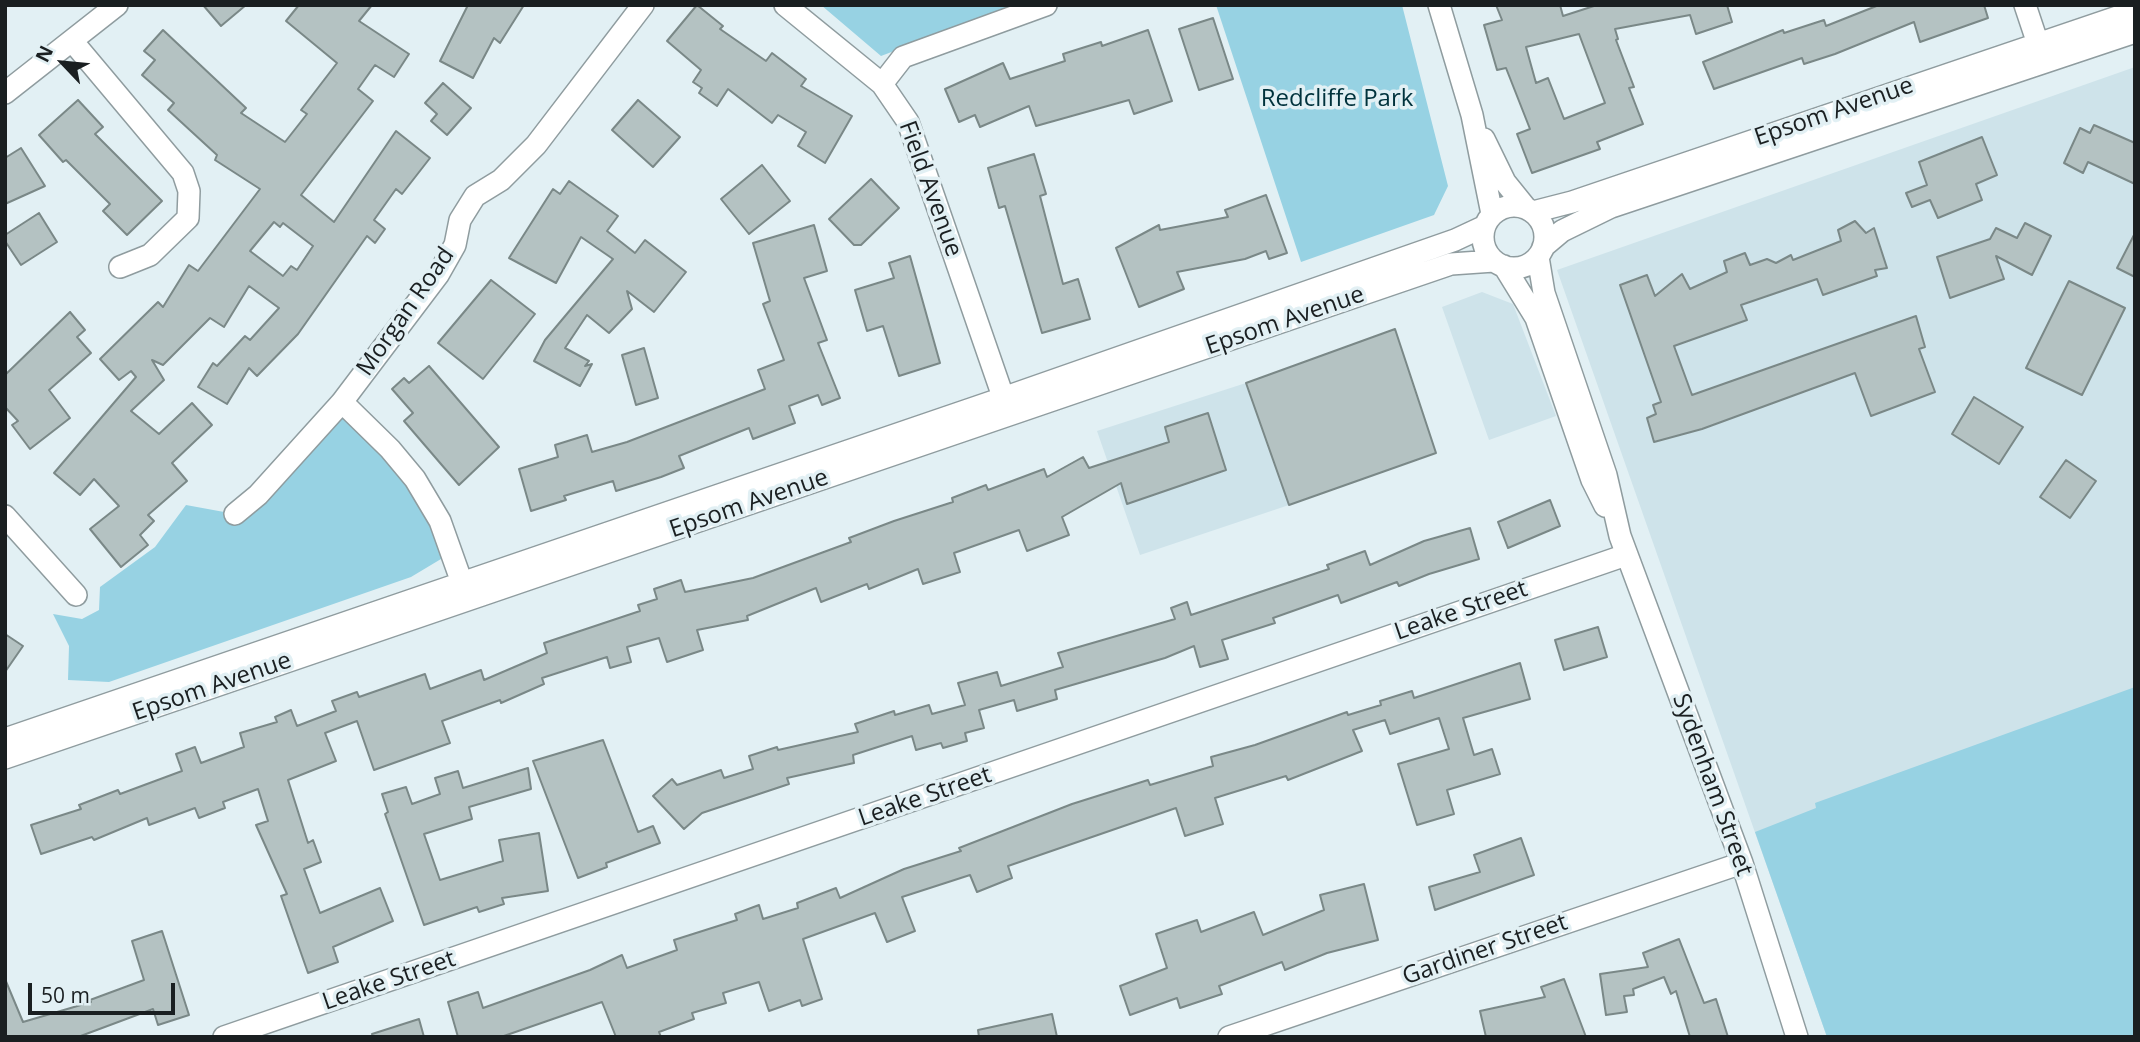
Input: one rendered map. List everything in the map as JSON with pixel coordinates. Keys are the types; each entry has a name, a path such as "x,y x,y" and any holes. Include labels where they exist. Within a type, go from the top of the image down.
{"street":[{"path":"5,93 117,5"},
{"name":"Morgan Road","path":"235,514 258,495 342,402 438,275 455,245 460,220 475,197 501,180 536,145 643,5"},
{"name":"Field Avenue","path":"785,5 882,84 908,122 1007,407"},
{"path":"882,84 902,57 1045,5"},
{"path":"1439,5 1472,115 1488,220 1484,245 1499,264 1522,267 1541,252 1543,224 1505,182 1472,115"},
{"path":"2025,5 2041,52"},
{"name":"Epsom Avenue","path":"1541,252 1562,231 1611,207 2041,52 2135,11"},
{"name":"Epsom Avenue","path":"1530,210 1572,202 2041,52 2135,32"},
{"path":"73,42 183,173 189,191 188,218 150,255 120,267"},
{"path":"1488,220 1512,205 1530,210"},
{"name":"Epsom Avenue","path":"1007,407 1455,240 1488,220"},
{"name":"Sydenham Street","path":"1541,252 1544,293 1606,475 1623,546"},
{"name":"Epsom Avenue","path":"5,758 465,592 1007,407 1451,264 1499,264"},
{"name":"Sydenham Street","path":"1499,264 1536,318 1592,480 1623,546 1742,863 1797,1037"},
{"path":"342,402 415,478 440,521 465,592"},
{"path":"5,516 76,595"},
{"name":"Leake Street","path":"224,1037 1623,546"},
{"name":"Epsom Avenue","path":"5,739 465,592"},
{"name":"Gardiner Street","path":"1229,1037 1742,863"}],"shaded area":[{"path":"2135,67 2135,1036 1827,1037 1557,270"},
{"path":"1482,292 1513,304 1556,416 1489,440 1442,307"},
{"path":"1246,383 1289,505 1140,555 1097,431"}],"green space":[{"path":"821,5 1015,5 881,56"},
{"name":"Redcliffe Park","path":"1216,5 1402,5 1448,186 1434,215 1301,262"},
{"path":"342,402 390,449 451,553 411,577 109,682 68,680 69,646 53,614 82,619 99,610 100,587 155,547 186,505 235,514"},
{"path":"2135,687 2135,1036 1827,1037 1755,832 1816,808 1815,803"}],"building":[{"path":"203,5 246,5 221,26"},
{"path":"299,5 372,5 359,21 409,54 394,77 375,65 358,89 373,101 301,195 334,222 396,131 430,158 402,194 396,189 374,220 385,229 375,243 367,236 298,334 257,376 249,368 227,404 198,387 213,363 217,366 245,336 250,340 279,308 249,286 224,327 210,318 163,365 152,360 164,380 131,411 159,434 192,403 212,425 172,463 187,481 148,515 154,521 140,535 148,545 121,567 90,529 119,506 94,479 80,495 54,473 136,377 131,371 119,380 100,359 158,302 163,307 189,265 198,271 260,189 215,160 217,155 168,110 174,103 142,75 155,60 144,51 163,30 246,108 241,113 285,142 307,114 301,110 337,63 286,21","holes":["274,222 280,227 283,223 313,246 297,270 291,266 283,276 250,251"]},
{"path":"468,5 524,5 500,43 494,38 473,78 440,61"},
{"path":"697,5 723,26 720,29 766,61 772,53 806,79 801,86 852,116 825,163 798,146 806,132 778,115 772,123 728,89 717,106 699,93 702,88 693,82 701,70 667,41"},
{"path":"1496,5 1560,5 1563,16 1597,5 1727,5 1732,22 1696,34 1690,15 1615,29 1616,40 1634,87 1629,88 1643,124 1597,142 1600,149 1532,173 1517,134 1530,129 1506,68 1497,70 1484,25 1502,20","holes":["1579,34 1605,103 1564,119 1548,78 1536,83 1526,47"]},
{"path":"1879,5 1984,5 1988,18 1920,42 1914,22 1835,54 1804,64 1802,58 1714,89 1703,62 1783,30 1784,33 1824,20 1826,26"},
{"path":"1213,18 1233,79 1199,90 1179,29"},
{"path":"1148,30 1172,101 1134,114 1129,100 1036,126 1029,106 980,127 975,115 959,122 945,89 1003,63 1010,79 1065,61 1063,54 1101,42 1102,46"},
{"path":"443,83 471,108 447,135 431,121 437,114 425,103"},
{"path":"78,100 103,127 95,134 162,201 127,235 103,211 110,204 66,160 63,162 39,135"},
{"path":"638,100 680,137 653,167 612,130"},
{"path":"2094,125 2135,143 2135,184 2088,162 2083,173 2064,163 2080,128 2090,133"},
{"path":"1982,137 1997,175 1976,184 1982,200 1938,218 1930,200 1912,207 1906,193 1927,185 1919,162"},
{"path":"21,148 45,186 5,204 5,158"},
{"path":"1034,154 1046,194 1040,196 1063,284 1078,279 1090,319 1042,333 1005,206 999,208 988,168"},
{"path":"762,165 790,201 749,234 721,199"},
{"path":"871,179 899,208 861,245 854,245 829,219"},
{"path":"569,181 618,216 607,231 635,253 645,240 686,272 654,312 627,291 632,309 609,333 587,315 565,348 589,361 585,366 592,364 580,386 534,361 545,340 613,259 581,237 556,283 509,258 553,189 560,194"},
{"path":"1266,195 1287,253 1269,259 1266,251 1245,259 1177,272 1184,289 1139,307 1116,248 1159,225 1160,230 1228,217 1225,210"},
{"path":"39,213 57,242 21,265 5,241 5,235"},
{"path":"1855,221 1866,233 1874,228 1887,268 1875,270 1877,276 1823,295 1817,279 1741,305 1747,320 1674,346 1692,395 1916,316 1925,347 1919,349 1935,392 1871,416 1855,373 1702,429 1654,442 1647,418 1656,414 1653,405 1661,402 1620,285 1647,275 1655,296 1682,274 1690,289 1727,272 1724,261 1745,253 1750,265 1767,259 1776,263 1791,255 1793,260 1841,241 1838,230"},
{"path":"2025,223 2051,236 2032,275 1996,256 2004,279 1950,298 1937,257 1990,239 1996,228 2017,238"},
{"path":"814,225 827,271 804,278 827,340 818,343 840,398 822,405 818,395 789,406 795,423 753,439 749,428 679,456 684,468 661,477 616,491 613,481 564,496 566,500 531,511 519,469 558,457 555,445 587,435 592,452 627,442 765,389 758,370 784,360 763,304 770,301 753,243"},
{"path":"2135,233 2135,277 2117,268"},
{"path":"910,256 940,363 899,376 883,326 867,331 855,290 894,278 889,263"},
{"path":"491,280 535,314 483,379 438,343"},
{"path":"2069,281 2125,308 2082,395 2026,368"},
{"path":"70,312 85,330 77,337 91,353 49,390 70,418 30,449 12,425 18,421 5,407 5,375"},
{"path":"1395,329 1436,453 1289,505 1246,383"},
{"path":"644,348 658,398 636,405 622,355"},
{"path":"429,366 499,447 459,485 404,421 413,413 392,389 404,378 409,383"},
{"path":"1974,397 2023,427 1999,464 1952,434"},
{"path":"1208,413 1226,470 1127,504 1121,483 1062,517 1069,535 1027,551 1019,530 954,553 960,572 923,584 918,569 869,589 867,584 821,602 816,588 747,616 748,620 697,630 703,650 667,662 659,638 627,647 631,662 610,668 607,657 542,678 544,684 501,703 500,700 442,721 450,743 374,770 357,721 325,733 336,761 288,780 308,843 313,840 321,862 304,869 320,913 380,888 393,921 333,947 338,962 308,973 281,896 287,894 256,825 268,821 258,789 223,802 225,808 199,818 195,808 149,825 147,818 94,840 92,837 41,854 31,825 81,809 79,805 118,790 120,794 182,771 176,754 195,747 201,763 244,747 240,733 277,722 275,717 291,710 297,726 336,711 332,701 357,692 359,697 425,674 430,689 481,670 484,680 547,653 544,643 640,611 638,605 657,599 654,589 681,580 685,592 753,578 851,542 849,538 953,502 952,498 986,485 988,490 1044,469 1047,477 1083,457 1089,468 1169,442 1165,427"},
{"path":"2066,460 2096,481 2070,518 2040,497"},
{"path":"1550,500 1560,526 1508,548 1498,522"},
{"path":"1470,528 1479,559 1399,586 1397,582 1341,603 1338,595 1273,618 1275,623 1222,640 1228,659 1200,667 1194,646 1165,658 1055,690 1057,699 1017,711 1014,700 979,710 984,728 965,733 967,741 943,748 941,743 916,750 912,736 853,755 854,763 787,778 789,784 702,813 684,829 653,796 672,779 677,785 721,770 724,778 753,769 749,756 777,747 778,750 858,732 855,724 894,711 895,715 929,705 932,714 965,705 958,683 997,672 1001,686 1063,667 1058,653 1175,619 1171,608 1187,602 1191,615 1329,569 1327,565 1365,551 1370,565 1424,541"},
{"path":"1598,627 1607,657 1564,670 1555,640"},
{"path":"5,634 23,646 5,672"},
{"path":"1520,663 1530,699 1463,718 1474,755 1492,749 1500,774 1447,790 1454,814 1417,825 1398,764 1449,749 1439,718 1390,734 1385,720 1353,730 1362,751 1288,780 1286,776 1215,798 1223,824 1185,836 1176,808 1008,866 1012,878 977,892 970,875 902,897 915,931 887,942 875,913 803,939 822,999 802,1006 800,1000 769,1011 759,982 723,993 726,1003 692,1013 694,1019 659,1032 661,1037 616,1037 602,1002 501,1037 458,1037 448,1002 478,992 483,1008 590,970 622,955 627,968 677,950 674,940 737,920 735,914 759,905 763,919 798,908 797,903 836,888 840,898 904,869 961,851 959,848 1072,804 1148,780 1150,785 1213,766 1211,757 1255,745 1347,712 1348,715 1381,705 1380,701 1412,691 1414,698"},
{"path":"603,740 638,832 653,826 660,843 606,863 607,867 578,878 533,761"},
{"path":"528,768 531,789 469,807 472,819 424,834 440,880 503,861 499,840 539,833 548,891 502,898 504,904 479,912 477,907 424,925 385,814 388,812 382,794 406,787 412,804 440,794 435,778 458,771 463,788"},
{"path":"1521,838 1534,875 1435,910 1429,887 1480,872 1474,855"},
{"path":"1364,884 1378,940 1327,953 1285,970 1282,962 1219,986 1222,994 1180,1008 1177,998 1130,1015 1120,986 1167,968 1156,934 1197,920 1201,932 1254,912 1263,935 1324,910 1320,895"},
{"path":"162,931 189,1015 158,1025 153,1009 78,1037 5,1037 5,979 23,1022 91,1002 90,1000 144,980 132,941"},
{"path":"1679,939 1704,1003 1716,999 1728,1037 1690,1037 1676,991 1671,994 1664,977 1633,989 1634,995 1624,996 1627,1012 1606,1015 1600,974 1648,967 1643,953"},
{"path":"1564,979 1586,1037 1486,1037 1480,1011 1545,997 1541,987"},
{"path":"1052,1014 1057,1037 979,1037 978,1030"},
{"path":"419,1019 424,1037 373,1037 372,1034"}]}
